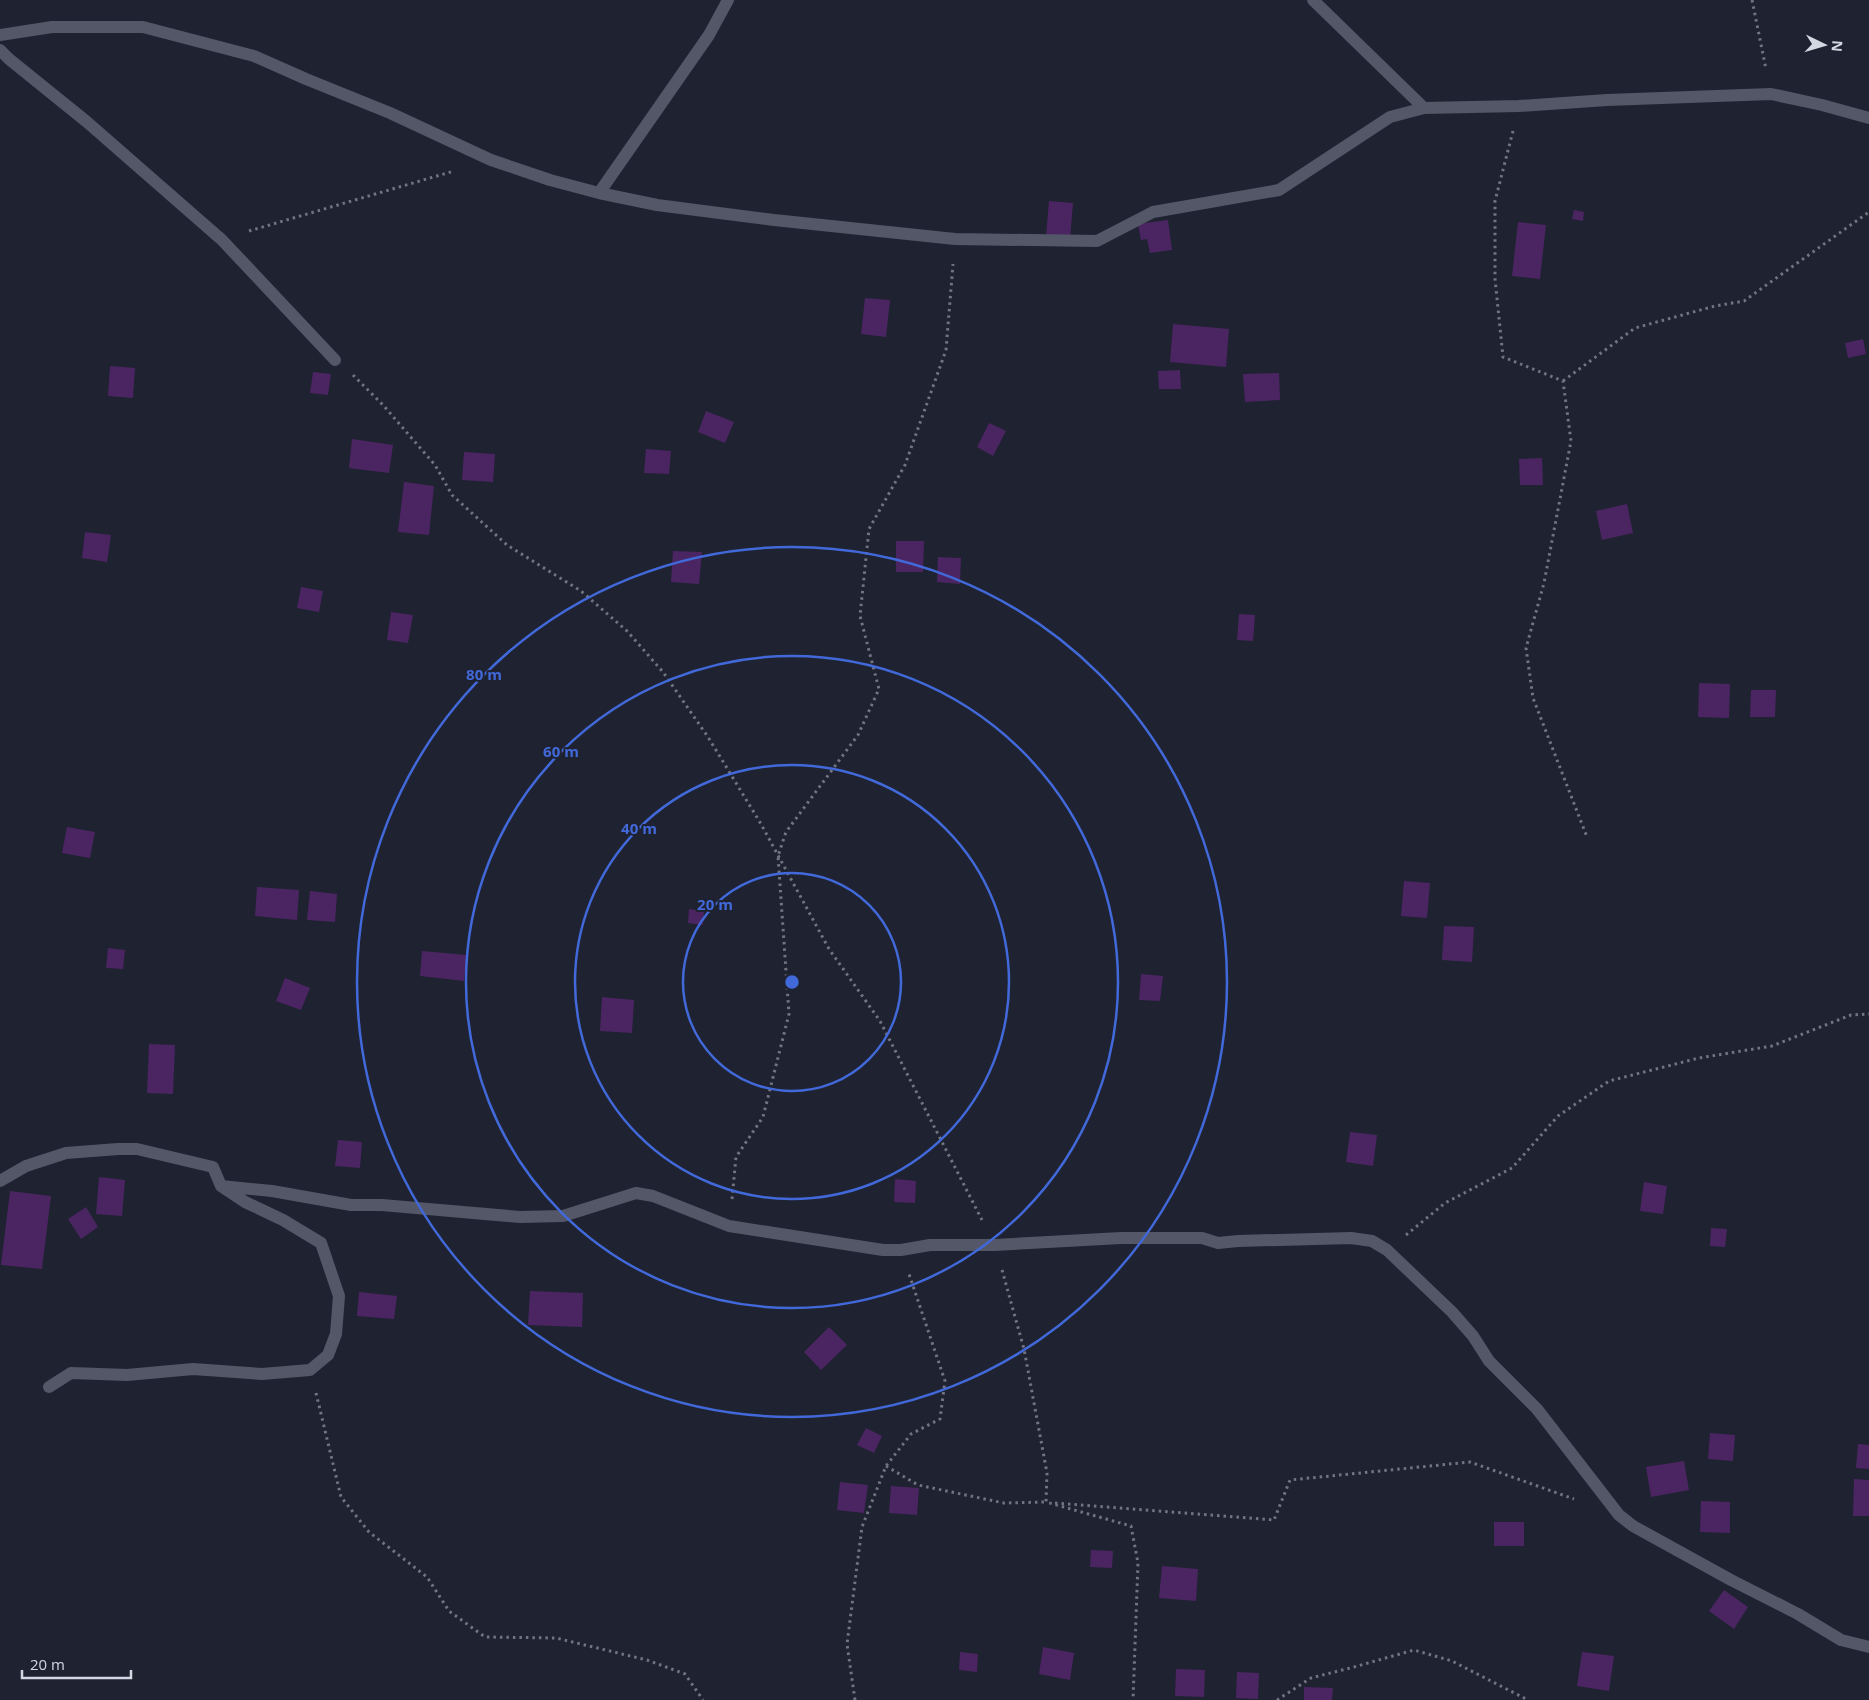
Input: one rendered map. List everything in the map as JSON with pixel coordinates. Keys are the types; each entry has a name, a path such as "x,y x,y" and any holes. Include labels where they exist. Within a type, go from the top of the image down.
{"street":[{"path":"598,193 709,35 728,0"},
{"path":"1313,0 1424,108"},
{"path":"0,35 52,27 144,28 254,56 390,113 491,160 550,180 598,193 657,205 774,220 955,239 1097,241 1153,212 1279,190 1390,117 1424,108 1519,106 1771,94 1869,118"},
{"path":"0,50 8,59 88,122 222,240 335,360"},
{"path":"0,1181 26,1166 66,1153 136,1149 213,1167 221,1186 245,1202 283,1220 321,1244 339,1296 336,1334 328,1355 310,1370 262,1374 193,1369 127,1375 71,1373 49,1387"},
{"path":"221,1186 272,1191 351,1206 382,1205 520,1217 563,1216 636,1193 653,1196 729,1226 883,1250 901,1250 930,1245 995,1245 1121,1238 1202,1238 1218,1243 1351,1238 1372,1241 1387,1250 1452,1312 1473,1336 1489,1361 1537,1408 1619,1515 1633,1526 1731,1580 1798,1614 1841,1640 1869,1647"}],"path":[{"path":"1752,0 1771,94"},
{"path":"1519,106 1495,201 1495,279 1503,357 1563,381"},
{"path":"244,232 491,160"},
{"path":"1563,381 1635,328 1715,306 1744,301 1869,212"},
{"path":"729,1226 736,1157 763,1117 789,1014 778,856 786,832 858,735 879,689 860,616 869,529 906,465 946,350 955,239"},
{"path":"349,370 383,405 435,465 452,495 507,545 581,591 627,631 663,672 708,737 761,824 829,949 880,1021 995,1245 1024,1349 1047,1474 1046,1502"},
{"path":"1563,381 1572,441 1544,583 1526,648 1533,698 1587,837"},
{"path":"1387,1250 1445,1203 1512,1168 1558,1116 1609,1081 1699,1058 1772,1046 1851,1015 1869,1014"},
{"path":"855,1700 847,1644 862,1528 886,1466 911,1434 940,1419 945,1381 901,1250"},
{"path":"310,1370 341,1497 369,1532 427,1577 448,1611 485,1637 556,1638 647,1660 685,1674 704,1700"},
{"path":"886,1466 918,1485 1004,1503 1046,1502 1274,1520 1290,1480 1470,1462 1619,1515"},
{"path":"1046,1502 1131,1526 1138,1563 1133,1700"},
{"path":"1277,1700 1310,1678 1414,1650 1452,1661 1528,1700"}],"building":[{"path":"1049,201 1073,203 1070,239 1046,237"},
{"path":"1574,210 1584,212 1583,221 1572,219"},
{"path":"1168,220 1172,250 1150,253 1147,239 1141,240 1138,224"},
{"path":"1518,222 1546,225 1540,279 1512,276"},
{"path":"865,298 890,300 886,337 861,334"},
{"path":"1173,324 1229,329 1226,367 1170,362"},
{"path":"1863,339 1866,354 1848,358 1845,343"},
{"path":"110,366 135,368 133,398 108,396"},
{"path":"1180,370 1181,389 1159,389 1158,371"},
{"path":"313,372 331,374 328,395 310,393"},
{"path":"1279,373 1280,400 1245,402 1243,374"},
{"path":"706,411 734,422 725,443 698,432"},
{"path":"989,423 1006,431 993,456 977,447"},
{"path":"352,439 393,445 389,473 349,468"},
{"path":"646,449 671,451 669,474 644,473"},
{"path":"464,452 495,454 493,482 462,480"},
{"path":"1542,458 1543,485 1520,485 1519,459"},
{"path":"404,482 434,486 429,535 398,532"},
{"path":"1627,504 1633,533 1602,540 1596,511"},
{"path":"85,532 111,535 107,562 82,558"},
{"path":"896,541 924,541 923,572 896,572"},
{"path":"673,551 702,552 699,584 671,582"},
{"path":"938,557 961,558 960,584 937,582"},
{"path":"301,587 323,591 319,612 297,608"},
{"path":"391,612 413,615 408,643 387,640"},
{"path":"1239,614 1255,615 1253,641 1237,640"},
{"path":"1699,683 1730,684 1729,718 1698,717"},
{"path":"1751,690 1776,690 1775,717 1750,717"},
{"path":"67,827 95,832 90,858 62,853"},
{"path":"1404,881 1430,883 1427,918 1401,916"},
{"path":"257,887 299,890 297,920 255,916"},
{"path":"310,891 337,894 335,922 307,920"},
{"path":"689,909 704,911 703,925 688,923"},
{"path":"1444,926 1474,927 1472,962 1442,960"},
{"path":"108,948 125,950 123,969 106,968"},
{"path":"422,951 467,955 464,981 420,976"},
{"path":"1141,974 1163,976 1160,1001 1139,1000"},
{"path":"285,978 310,988 301,1010 276,1001"},
{"path":"602,997 634,1000 632,1033 600,1031"},
{"path":"149,1044 175,1045 173,1094 147,1093"},
{"path":"1350,1132 1377,1135 1373,1166 1346,1162"},
{"path":"338,1140 362,1142 360,1168 335,1166"},
{"path":"99,1177 125,1180 122,1216 96,1214"},
{"path":"895,1179 916,1181 915,1203 894,1202"},
{"path":"1644,1182 1667,1186 1663,1214 1640,1211"},
{"path":"10,1191 51,1196 42,1269 1,1265"},
{"path":"86,1207 98,1227 81,1239 68,1219"},
{"path":"1711,1228 1727,1229 1725,1247 1710,1246"},
{"path":"530,1291 583,1293 582,1327 528,1325"},
{"path":"359,1292 397,1296 394,1319 357,1316"},
{"path":"829,1327 847,1345 821,1370 804,1352"},
{"path":"866,1428 882,1436 874,1453 857,1445"},
{"path":"1710,1433 1735,1435 1733,1461 1708,1459"},
{"path":"1858,1444 1869,1445 1869,1469 1856,1468"},
{"path":"1684,1461 1689,1490 1651,1497 1646,1467"},
{"path":"1854,1479 1869,1480 1869,1516 1853,1516"},
{"path":"840,1482 868,1485 864,1513 837,1510"},
{"path":"891,1486 919,1488 917,1515 889,1513"},
{"path":"1701,1501 1730,1502 1730,1533 1700,1532"},
{"path":"1494,1522 1524,1522 1524,1546 1494,1546"},
{"path":"1091,1550 1113,1551 1112,1568 1090,1567"},
{"path":"1162,1566 1198,1569 1196,1601 1159,1598"},
{"path":"1724,1590 1748,1607 1734,1629 1709,1611"},
{"path":"1043,1647 1074,1653 1070,1680 1039,1674"},
{"path":"960,1652 978,1654 977,1672 959,1670"},
{"path":"1582,1652 1614,1656 1609,1691 1577,1686"},
{"path":"1176,1669 1205,1670 1204,1697 1175,1696"},
{"path":"1237,1672 1259,1673 1258,1699 1236,1698"},
{"path":"1304,1687 1333,1688 1332,1700 1304,1700"}]}
